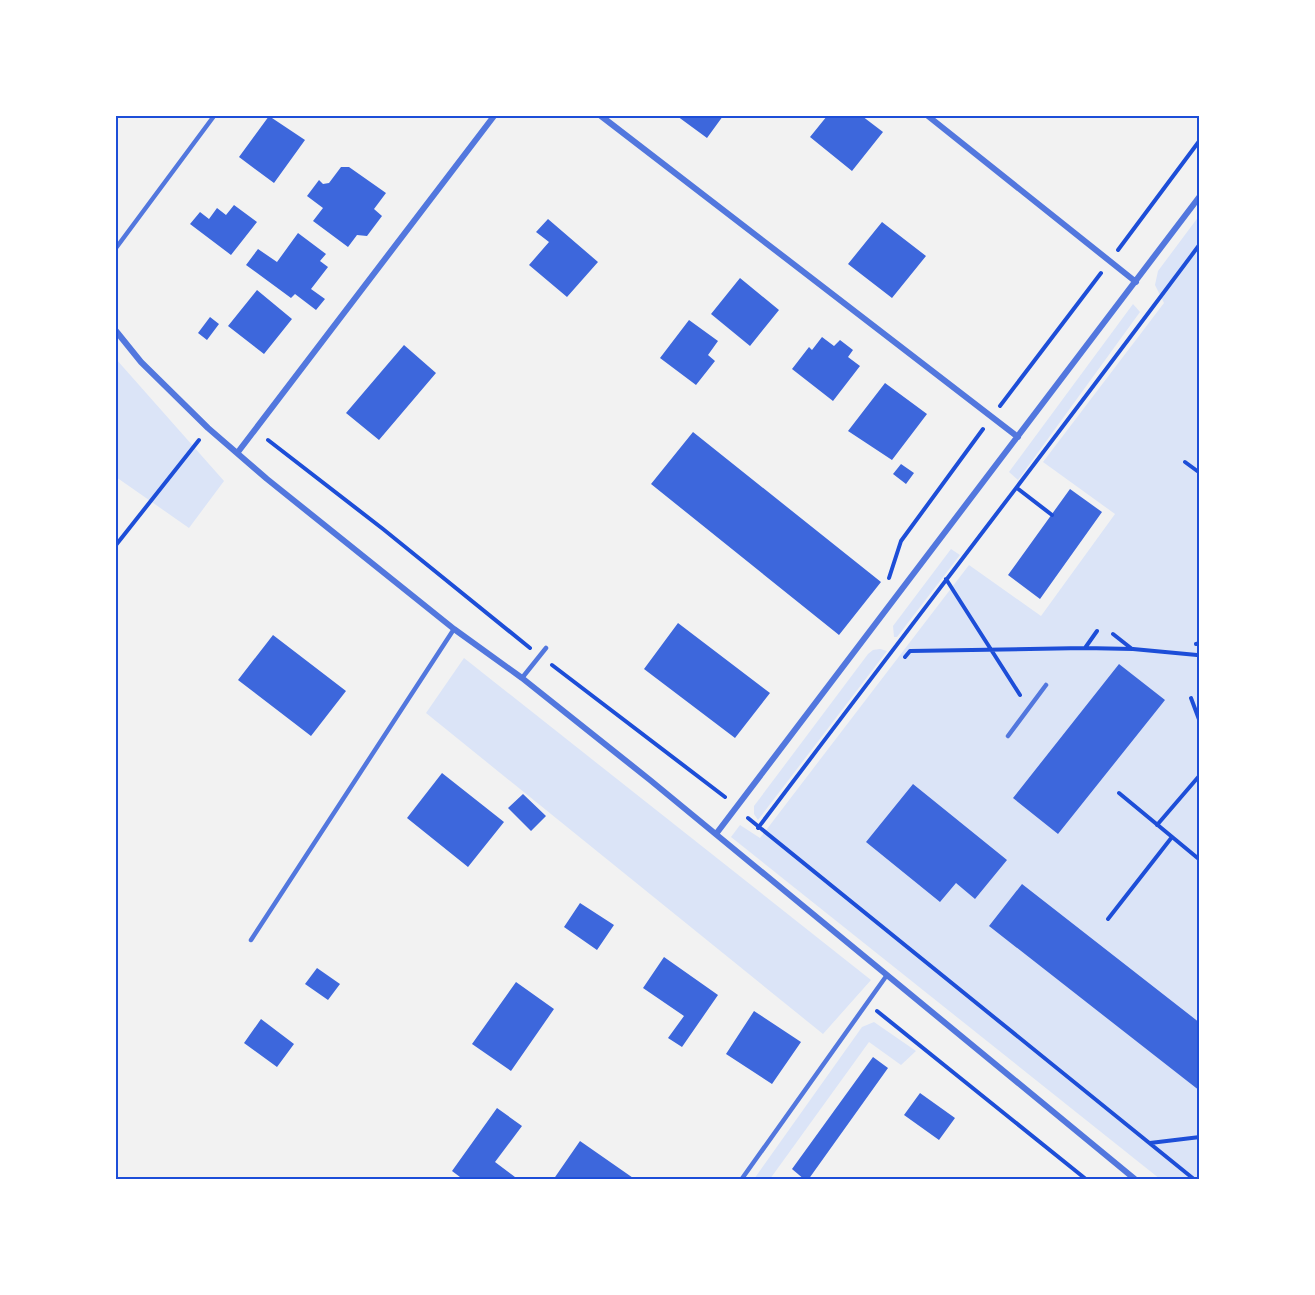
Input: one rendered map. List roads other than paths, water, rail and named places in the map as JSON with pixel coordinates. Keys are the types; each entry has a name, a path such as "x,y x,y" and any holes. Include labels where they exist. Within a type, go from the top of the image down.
{"street":[{"path":"238,453 494,116"},
{"path":"601,116 1018,437"},
{"path":"928,116 1136,282"},
{"path":"716,834 1200,196"},
{"path":"116,331 141,362 208,428 267,479 454,629 522,678 716,834 1136,1179"}],"lane":[{"path":"116,248 214,116"},
{"path":"251,940 454,629"},
{"path":"522,678 546,648"},
{"path":"1008,736 1046,685"},
{"path":"741,1179 887,975"}]}
